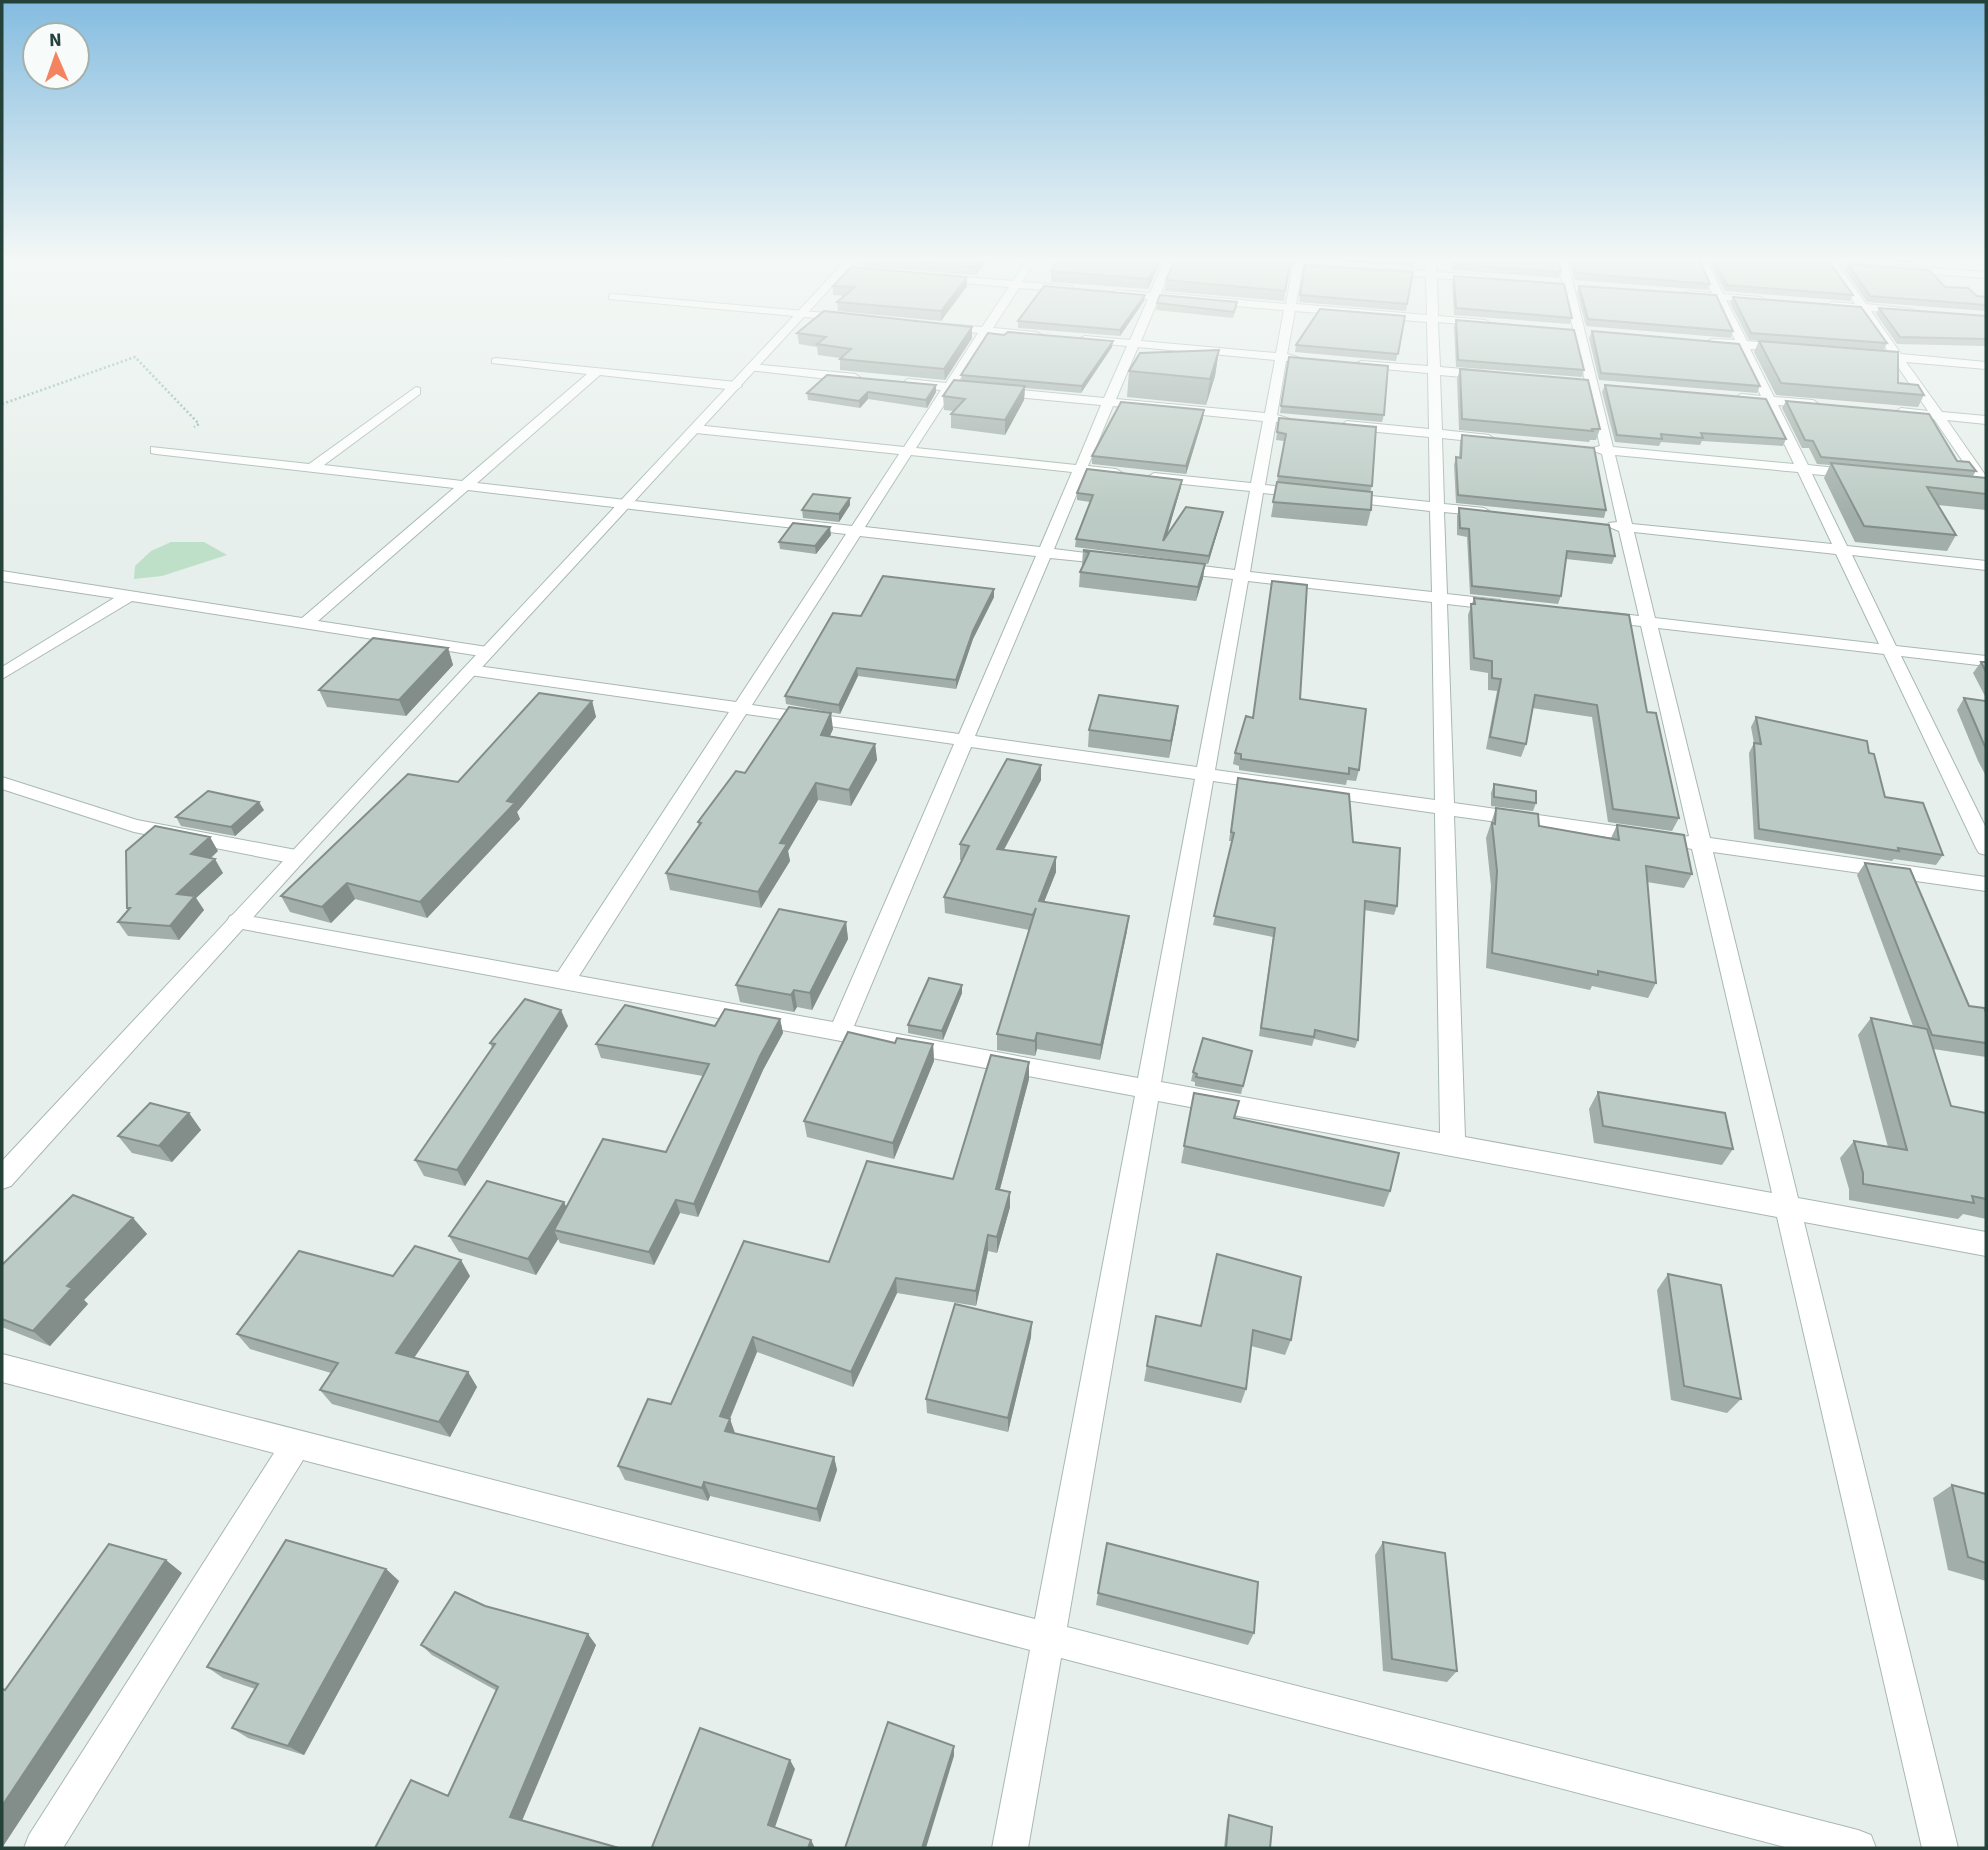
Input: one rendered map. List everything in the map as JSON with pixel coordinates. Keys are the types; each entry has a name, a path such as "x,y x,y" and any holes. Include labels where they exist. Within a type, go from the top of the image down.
{"street":[{"path":"2,1178 296,857 773,345"},
{"path":"564,981 976,345"},
{"path":"840,1032 1133,345"},
{"path":"1149,345 1309,359"},
{"path":"1010,1848 1283,345"},
{"path":"1434,345 1453,1146"},
{"path":"1583,345 1940,1848"},
{"path":"1742,345 1986,848"},
{"path":"1746,345 1794,349"},
{"path":"1889,345 1938,415 1982,486"},
{"path":"1859,355 1986,365"},
{"path":"496,361 736,386"},
{"path":"1351,363 1500,376"},
{"path":"753,368 871,379"},
{"path":"304,624 597,372"},
{"path":"897,382 1298,421"},
{"path":"312,468 416,391"},
{"path":"1728,397 1821,405"},
{"path":"1886,411 1986,420"},
{"path":"1339,424 1502,440"},
{"path":"696,429 1505,514"},
{"path":"1581,448 1868,475"},
{"path":"156,450 1123,562"},
{"path":"1599,524 1986,565"},
{"path":"1162,566 1518,607"},
{"path":"2,576 487,652"},
{"path":"2,674 129,596"},
{"path":"1583,615 1986,661"},
{"path":"470,670 1986,884"},
{"path":"2,783 134,826 296,857"},
{"path":"237,921 1986,1244"},
{"path":"2,1368 1858,1848"},
{"path":"42,1848 296,1445"}],"path":[{"path":"2,404 135,357 199,424 156,450"}],"green space":[{"path":"171,542 204,542 227,555 162,576 134,579 135,566 151,551"}],"building":[{"path":"826,345 960,345 944,369 840,359 851,349"},
{"path":"980,345 1110,345 1082,386 961,375"},
{"path":"1300,345 1400,345 1398,354"},
{"path":"1457,345 1578,345 1584,370 1458,360"},
{"path":"1595,345 1740,345 1760,386 1601,373"},
{"path":"1761,345 1814,345 1898,352 1898,383 1918,385 1924,395 1781,383"},
{"path":"1219,350 1210,379 1129,371 1140,353"},
{"path":"1289,357 1388,366 1384,415 1281,406"},
{"path":"1460,369 1588,380 1600,429 1592,429 1593,431 1462,419"},
{"path":"827,375 936,385 926,400 868,392 859,401 807,393"},
{"path":"954,380 1025,386 1005,420 951,414 965,399 943,396"},
{"path":"1605,385 1766,399 1786,439 1701,433 1703,438 1661,434 1662,439 1617,435"},
{"path":"1786,401 1929,414 1957,461 1969,462 1976,471 1821,457 1813,441 1805,440"},
{"path":"1121,402 1204,410 1186,466 1092,456"},
{"path":"1279,418 1376,427 1372,486 1278,476 1286,434 1277,432"},
{"path":"1462,435 1594,448 1606,510 1458,495 1456,457 1461,458"},
{"path":"1831,463 1986,478 1986,494 1927,487 1956,535 1864,526"},
{"path":"1087,469 1182,480 1163,541 1186,507 1223,512 1209,556 1076,539 1093,495 1077,493"},
{"path":"1277,482 1372,492 1371,510 1273,502"},
{"path":"813,494 850,498 839,514 802,510"},
{"path":"1459,508 1609,525 1615,556 1567,551 1561,596 1472,586 1469,529 1460,528"},
{"path":"793,523 830,527 815,546 779,542"},
{"path":"1083,550 1205,564 1198,587 1080,572 1089,553"},
{"path":"883,576 994,589 973,631 956,680 857,668 839,705 785,696 833,613 861,616"},
{"path":"1272,581 1307,585 1300,699 1366,709 1359,770 1349,768 1349,774 1241,759 1241,754 1235,753 1246,716 1253,718"},
{"path":"1474,598 1629,615 1647,712 1656,713 1679,818 1613,809 1597,705 1535,695 1526,744 1490,737 1501,679 1492,678 1492,661 1474,658 1471,604 1475,604"},
{"path":"373,638 448,648 399,700 319,690"},
{"path":"539,693 592,701 507,801 515,803 420,902 347,883 322,907 281,896 408,774 458,782"},
{"path":"1099,695 1178,706 1171,741 1089,730"},
{"path":"1964,698 1986,701 1986,749"},
{"path":"789,707 831,713 821,735 875,744 849,790 816,783 780,843 787,844 758,892 666,873 701,823 698,822 736,771 745,773"},
{"path":"1756,717 1867,741 1869,753 1874,754 1885,797 1923,803 1943,855 1898,848 1899,851 1759,829 1754,743 1761,744"},
{"path":"1007,759 1041,765 997,849 1056,857 1039,901 1129,916 1101,1045 1037,1033 1035,1041 997,1034 1036,908 1033,915 944,897 969,846 960,844"},
{"path":"1238,778 1349,794 1353,842 1400,848 1397,906 1365,901 1358,1040 1315,1030 1314,1037 1261,1028 1275,928 1214,916 1234,833 1231,832"},
{"path":"1494,784 1536,791 1536,803 1494,797"},
{"path":"208,791 259,802 231,827 176,817"},
{"path":"1496,808 1538,814 1539,826 1619,840 1617,825 1684,835 1692,874 1646,866 1656,983 1598,971 1598,975 1492,953 1497,871 1492,823 1495,824"},
{"path":"155,826 210,837 191,854 215,859 177,894 195,896 170,926 118,922 130,908 127,908 126,851"},
{"path":"1865,863 1910,869 1969,1006 1984,1008 1986,1012 1986,1043 1932,1035"},
{"path":"779,909 846,922 810,993 794,990 791,995 736,985"},
{"path":"929,978 962,985 942,1031 908,1025"},
{"path":"525,999 561,1010 457,1170 415,1160 495,1044 490,1043"},
{"path":"625,1005 715,1026 725,1009 780,1019 760,1056 694,1204 676,1200 649,1252 554,1230 603,1139 666,1152 709,1064 596,1044"},
{"path":"1871,1018 1927,1029 1951,1106 1986,1113 1986,1199 1972,1196 1974,1203 1863,1184 1863,1173 1854,1141 1907,1150"},
{"path":"848,1032 895,1043 897,1038 933,1044 893,1143 804,1121"},
{"path":"1203,1038 1252,1051 1243,1086 1196,1077 1197,1074 1193,1072"},
{"path":"991,1055 1029,1062 996,1189 1010,1192 997,1237 988,1235 976,1291 896,1278 851,1372 753,1337 720,1416 730,1419 725,1431 834,1457 817,1509 704,1482 702,1488 618,1466 648,1399 671,1404 744,1241 829,1262 867,1161 953,1179"},
{"path":"1598,1092 1725,1113 1733,1149 1603,1126"},
{"path":"1194,1093 1239,1101 1234,1118 1399,1153 1390,1191 1184,1146"},
{"path":"150,1103 189,1113 159,1146 118,1136"},
{"path":"487,1181 564,1202 528,1259 449,1236"},
{"path":"73,1195 133,1218 67,1286 72,1288 33,1331 2,1319 2,1265"},
{"path":"415,1246 461,1260 396,1353 468,1372 439,1422 320,1390 338,1363 237,1334 299,1251 393,1276"},
{"path":"1217,1254 1301,1277 1291,1340 1253,1330 1246,1389 1147,1366 1156,1316 1201,1326"},
{"path":"1668,1274 1721,1285 1741,1399 1684,1386"},
{"path":"955,1304 1032,1322 1008,1418 926,1399"},
{"path":"1952,1485 1986,1494 1986,1563 1968,1557"},
{"path":"286,1540 386,1569 288,1746 232,1728 258,1684 207,1667"},
{"path":"1383,1542 1445,1553 1457,1671 1392,1659"},
{"path":"1107,1543 1258,1582 1254,1633 1098,1593"},
{"path":"109,1544 166,1560 2,1806 2,1689 5,1690"},
{"path":"455,1592 485,1606 588,1634 510,1817 619,1848 375,1848 411,1780 448,1796 498,1687 421,1645"},
{"path":"888,1722 954,1746 922,1848 845,1848"},
{"path":"700,1728 790,1760 768,1825 811,1840 808,1848 652,1847"},
{"path":"1229,1815 1272,1827 1270,1848 1226,1848"}]}
